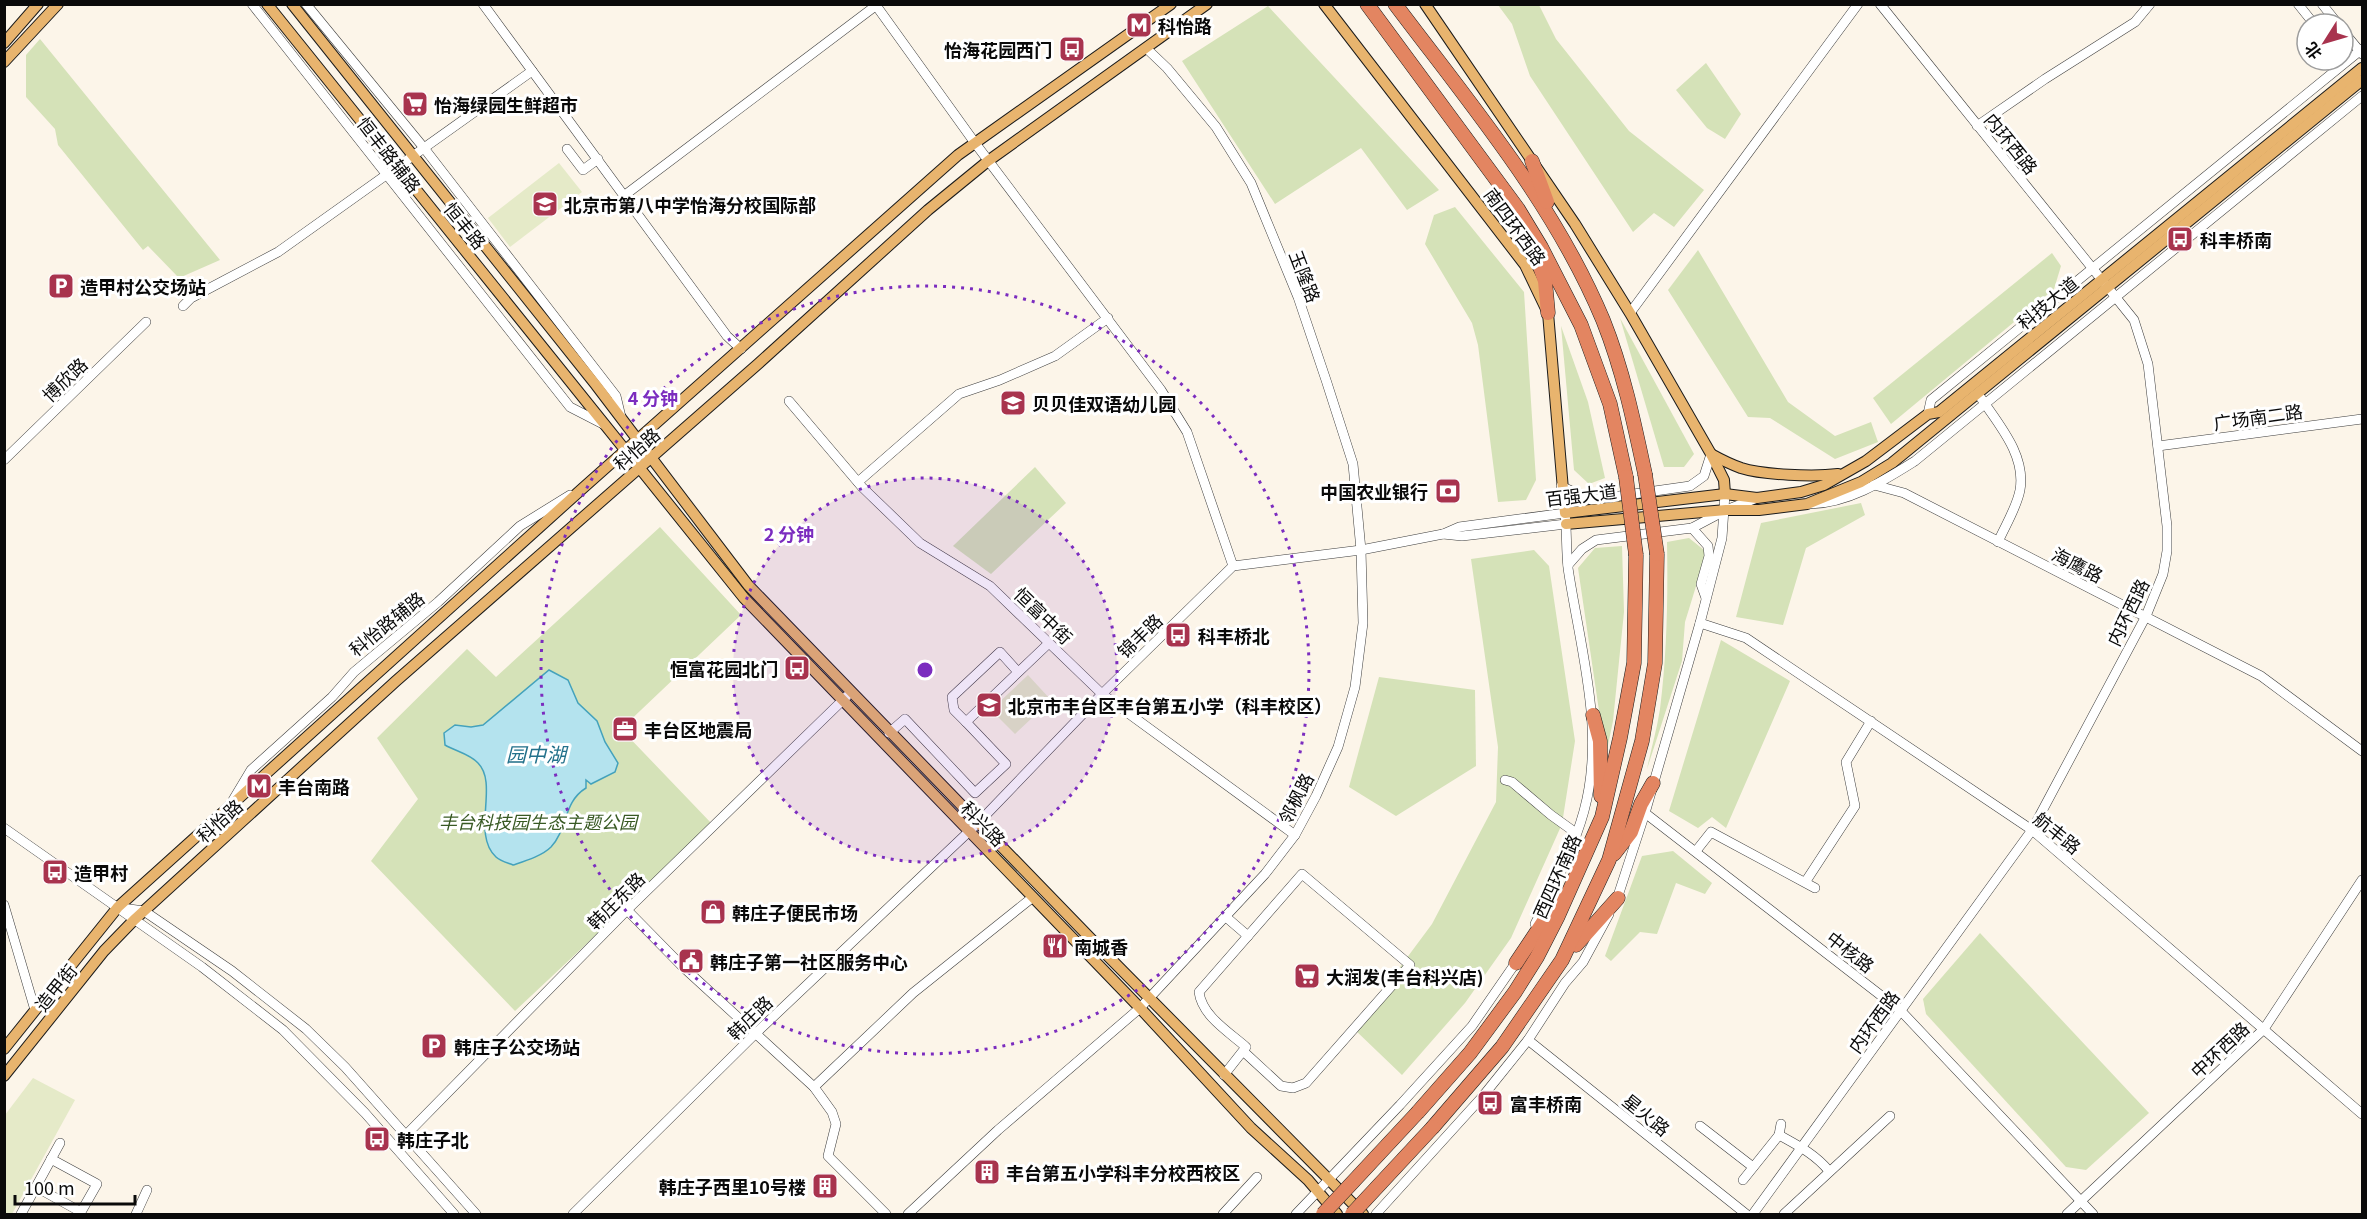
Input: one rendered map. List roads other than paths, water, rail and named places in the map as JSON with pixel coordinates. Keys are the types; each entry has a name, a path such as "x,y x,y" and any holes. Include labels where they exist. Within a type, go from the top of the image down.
{"highway":[{"path":"1367,4 1518,209 1545,281 1548,313"},
{"name":"南四环西路","path":"1395,4 1512,160 1557,229 1602,320 1629,398 1646,474 1657,554 1655,663 1642,741 1609,860"},
{"path":"1532,161 1557,229"},
{"name":"西四环南路","path":"1323,1215 1470,1053 1515,992 1537,957 1602,817 1620,738 1634,663 1636,555 1626,477 1610,404 1581,325 1541,247 1518,209"},
{"path":"1593,715 1600,741 1602,817"},
{"path":"1562,960 1609,860 1631,832 1641,804 1653,783"},
{"path":"1516,963 1584,860"},
{"path":"1353,1215 1502,1047 1562,960 1618,898"}],"main road":[{"path":"4,43 38,4"},
{"path":"4,62 58,4"},
{"name":"恒丰路","path":"267,4 638,467"},
{"name":"恒丰路","path":"292,4 621,419 649,458"},
{"name":"科怡路","path":"118,907 583,488 975,142 1171,4"},
{"name":"科怡路","path":"134,920 396,681 758,364 928,210 988,161 1207,4"},
{"name":"南四环西路","path":"1324,4 1525,265 1548,313 1565,519"},
{"path":"1425,4 1575,224 1630,313 1711,454 1724,480 1725,494"},
{"name":"科技大道","path":"1726,510 1759,510 1807,504 1861,482 1892,462 1981,398 2361,74"},
{"name":"科技大道","path":"1725,494 1757,498 1801,492 1824,485 1888,446 1928,414 1939,412 2108,288"},
{"path":"1711,454 1742,468 1820,476 1845,473"},
{"name":"科兴路","path":"649,458 748,585 889,733 1364,1215"},
{"name":"科兴路","path":"638,467 750,605 1140,1008 1251,1128 1318,1191 1337,1215"},
{"name":"百强大道","path":"1565,519 1725,494"},
{"name":"百强大道","path":"1565,519 1726,510"},
{"name":"造甲街","path":"4,1049 118,907"},
{"name":"造甲街","path":"4,1076 104,951 134,920"}],"street":[{"name":"恒丰路辅路","path":"252,4 570,407 603,424"},
{"name":"恒丰路辅路","path":"306,4 424,148 616,396 621,419"},
{"path":"483,4 727,336 741,350"},
{"path":"1630,313 1858,4"},
{"name":"内环西路","path":"1753,1215 2032,830 2146,616 2163,574 2167,551 2167,526 2148,364 2142,339 2133,320 1880,4"},
{"path":"1977,126 2045,79 2135,22 2150,4"},
{"path":"625,195 876,5 988,161 1161,390 1187,432 1233,566 1361,550"},
{"name":"玉隆路","path":"1146,48 1167,68 1216,127 1251,183 1298,297 1353,464 1361,550"},
{"path":"183,306 190,298 278,252 532,71"},
{"path":"1928,414 1931,400 2330,72"},
{"path":"2108,288 2362,96"},
{"path":"567,148 583,170 598,159"},
{"path":"858,482 959,394 1000,380 1055,356 1108,318"},
{"name":"博欣路","path":"4,460 146,322"},
{"path":"1807,504 1824,504 1840,500 1874,486 1915,460 1981,398 2016,453 2020,477 2020,491 1998,542"},
{"name":"恒富中街","path":"789,401 858,482 920,543 990,586 1102,694 1295,835"},
{"name":"广场南二路","path":"2158,446 2362,419"},
{"path":"1561,486 1591,500 1690,486 1704,476 1711,454"},
{"name":"海鹰路","path":"1861,482 1904,493 2261,676 2362,751"},
{"name":"科怡路辅路","path":"230,805 251,770 332,697 354,672 438,602 520,526 583,488"},
{"path":"1376,1215 1483,1096 1527,1040 1583,962 1618,898 1700,623 1722,538 1726,510 1725,494"},
{"path":"1568,565 1582,549 1596,540 1692,528 1726,510 1757,498"},
{"name":"百强大道","path":"1361,550 1443,534 1462,537 1565,519"},
{"name":"西四环南路","path":"1296,1215 1407,1099 1472,1026 1516,963 1561,872 1584,810 1590,775 1593,715 1568,565 1565,519"},
{"path":"1692,528 1708,546 1709,556 1701,584 1706,598"},
{"name":"邻枫路","path":"908,1215 998,1130 1140,1008 1265,874 1295,835 1338,747 1355,687 1363,623 1361,550"},
{"name":"锦丰路","path":"979,822 1102,694 1233,566"},
{"name":"航丰路","path":"1700,623 1746,638 2032,830 2362,1114"},
{"path":"966,722 1049,643"},
{"path":"889,733 905,719 975,793 1006,764 954,710 952,697 1000,652 1018,672"},
{"name":"韩庄东路","path":"406,1135 627,910 850,692"},
{"path":"1806,881 1855,806 1846,762 1871,721"},
{"path":"1505,780 1512,782 1576,833"},
{"name":"中核路","path":"1645,813 1901,1011 2092,1215"},
{"name":"韩庄路","path":"573,1215 755,1034 979,822"},
{"path":"4,828 228,985 284,1030 357,1105 454,1215"},
{"path":"1696,851 1711,832 1806,881 1815,888"},
{"path":"1302,874 1410,965 1306,1083 1293,1088 1281,1086 1200,1004 1199,992 1248,936 1302,874"},
{"name":"中环西路","path":"2067,1215 2264,1029 2362,880"},
{"path":"814,1088 913,993 1033,897"},
{"name":"造甲街","path":"4,904 35,1010"},
{"path":"118,907 144,911 232,971 296,1020 345,1067 476,1215"},
{"path":"627,910 683,968 814,1088 832,1112 836,1124 828,1156 886,1215"},
{"path":"1226,917 1248,936"},
{"name":"星火路","path":"1527,1040 1746,1215"},
{"path":"1224,1075 1244,1049"},
{"path":"1784,1215 1890,1116"},
{"path":"1743,1180 1779,1135 1781,1124"},
{"path":"1700,1126 1753,1167"},
{"path":"1779,1135 1802,1147 1822,1162 1829,1171"},
{"path":"21,1215 60,1143"},
{"path":"36,1187 81,1212 97,1184 51,1159"},
{"path":"1224,1215 1257,1176"},
{"path":"136,1215 147,1190"}],"water":[{"name":"园中湖","path":"549,670 568,680 578,703 597,721 605,742 618,763 615,772 591,784 586,780 586,788 573,801 551,847 538,856 513,865 498,858 489,847 485,823 484,772 475,760 445,745 444,733 455,725 471,727 483,725"}],"place":[{"name":"科怡路","path":"1139,25"},
{"name":"怡海花园西门","path":"1072,49"},
{"name":"怡海绿园生鲜超市","path":"415,104"},
{"name":"北京市第八中学怡海分校国际部","path":"545,204"},
{"name":"科丰桥南","path":"2180,239"},
{"name":"造甲村公交场站","path":"61,286"},
{"name":"贝贝佳双语幼儿园","path":"1013,403"},
{"name":"中国农业银行","path":"1448,491"},
{"name":"科丰桥北","path":"1178,635"},
{"name":"恒富花园北门","path":"797,668"},
{"name":"北京市丰台区丰台第五小学（科丰校区）","path":"989,705"},
{"name":"丰台区地震局","path":"625,729"},
{"name":"丰台南路","path":"259,786"},
{"name":"造甲村","path":"55,872"},
{"name":"韩庄子便民市场","path":"713,912"},
{"name":"南城香","path":"1055,946"},
{"name":"韩庄子第一社区服务中心","path":"691,961"},
{"name":"大润发(丰台科兴店)","path":"1307,976"},
{"name":"韩庄子公交场站","path":"434,1046"},
{"name":"富丰桥南","path":"1490,1103"},
{"name":"韩庄子北","path":"377,1139"},
{"name":"丰台第五小学科丰分校西校区","path":"987,1172"},
{"name":"韩庄子西里10号楼","path":"825,1186"}],"park label":[{"name":"丰台科技园生态主题公园","path":"538,821"}]}
